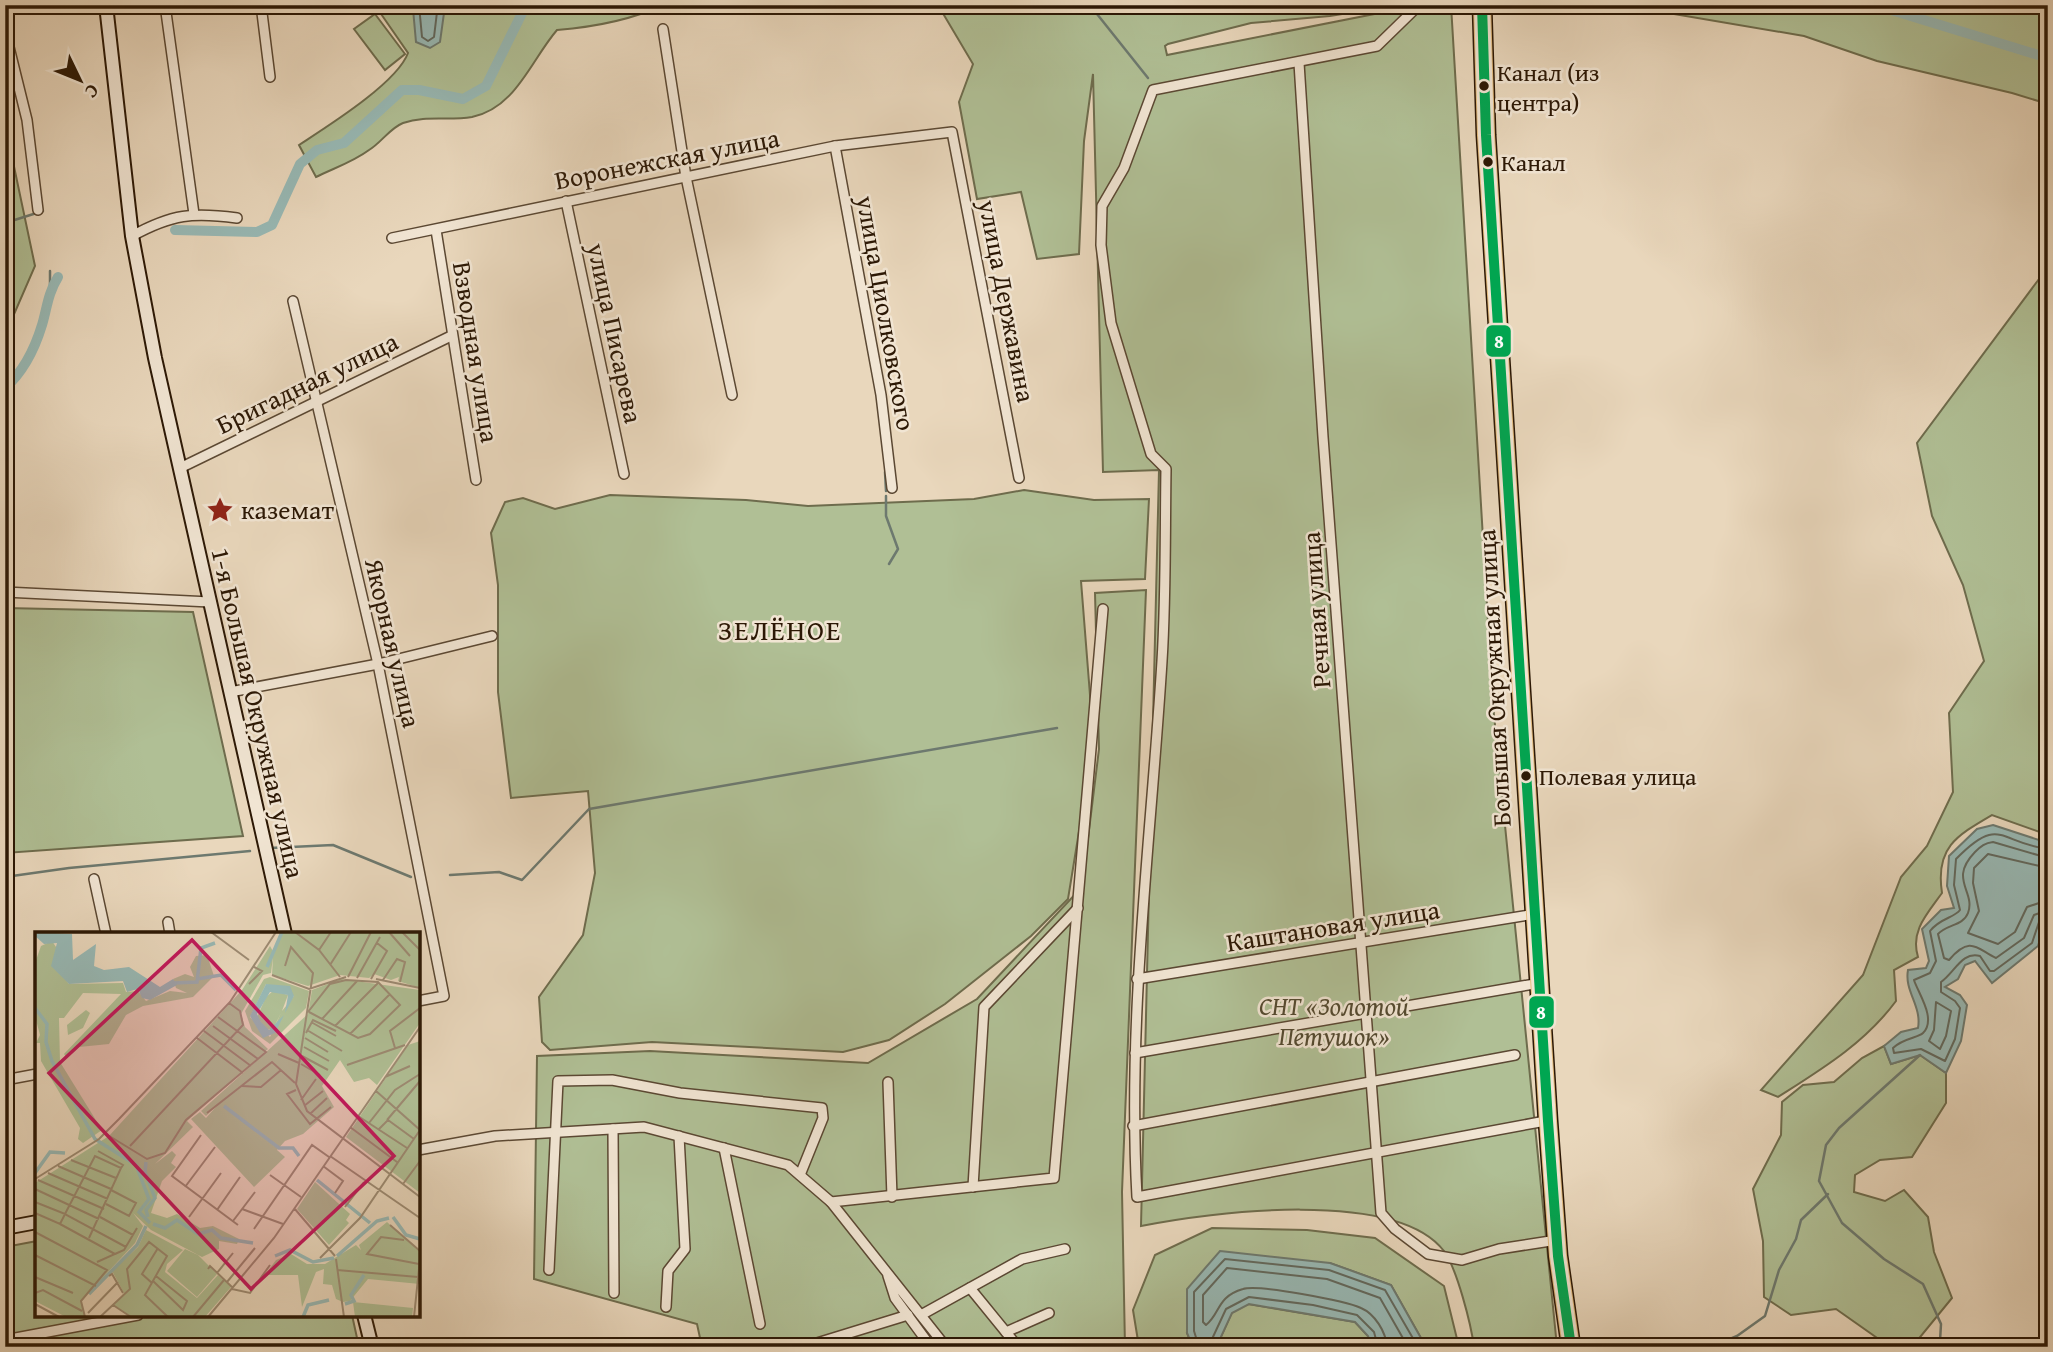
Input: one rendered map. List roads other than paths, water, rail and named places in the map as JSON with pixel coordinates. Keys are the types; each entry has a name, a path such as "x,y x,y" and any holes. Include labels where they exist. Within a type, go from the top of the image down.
{"highway":[{"name":"Большая Окружная улица","path":"1482,5 1486,135 1535,914 1557,1240 1572,1347"}],"street":[{"name":"1-я Большая Окружная улица","path":"106,5 132,236 180,468 285,932"},
{"path":"164,5 194,214"},
{"path":"261,5 270,77"},
{"path":"1440,5 1416,8 1377,46 1153,90 1124,168 1102,206 1101,245 1111,323 1151,454 1166,469 1162,659 1137,979 1133,1126 1137,1197 1540,1122"},
{"path":"663,29 686,177 732,395"},
{"path":"5,31 27,120 37,211"},
{"name":"Речная улица","path":"1299,63 1324,449 1381,1213 1395,1229 1428,1254 1462,1260 1499,1249 1557,1240"},
{"name":"Воронежская улица","path":"392,238 835,146 952,132"},
{"name":"улица Державина","path":"952,132 1019,478"},
{"name":"улица Циолковского","path":"835,146 881,395 892,488"},
{"name":"улица Писарева","path":"566,201 624,474"},
{"path":"132,236 159,221 194,214 237,218"},
{"name":"Взводная улица","path":"436,230 476,480"},
{"name":"Якорная улица","path":"293,300 378,664 444,996 420,1001"},
{"name":"Бригадная улица","path":"180,468 451,336"},
{"path":"5,592 210,601"},
{"path":"831,1202 1054,1178 1103,609"},
{"path":"230,692 378,664 492,636"},
{"path":"94,879 106,932"},
{"path":"973,1187 984,1007 1079,908"},
{"name":"Каштановая улица","path":"1137,979 1535,914"},
{"path":"168,922 170,932"},
{"path":"1135,1053 1540,983"},
{"path":"5,1054 7,1079 35,1074"},
{"path":"1133,1126 1515,1055"},
{"path":"549,1270 558,1081 612,1080 680,1093 822,1108 823,1118 800,1175"},
{"path":"888,1082 892,1197"},
{"path":"420,1150 495,1136 644,1127 788,1166 831,1202 946,1347"},
{"path":"613,1129 614,1293"},
{"path":"666,1307 668,1271 685,1249 679,1136"},
{"path":"724,1148 760,1324"},
{"path":"5,1228 35,1223"},
{"path":"921,1315 1022,1259 1065,1249"},
{"path":"885,1268 895,1298 931,1347"},
{"path":"970,1288 1018,1347"},
{"path":"1006,1332 1049,1313"},
{"path":"804,1347 908,1315"},
{"path":"5,1340 127,1317"},
{"path":"364,1317 372,1347"}],"water":[{"path":"409,5 454,5 444,13 440,42 430,48 416,42 413,9"},
{"path":"1993,825 2048,843 2048,926 2044,926 2038,946 1992,983 1975,961 1965,965 1958,979 1945,987 1960,995 1967,1005 1961,1041 1946,1073 1920,1055 1891,1064 1884,1046 1901,1032 1918,1028 1918,1013 1907,978 1908,970 1926,968 1929,961 1922,929 1941,910 1954,908 1947,886 1949,856 1977,829"},
{"path":"1220,1251 1330,1263 1391,1285 1426,1347 1372,1347 1368,1336 1355,1322 1249,1304 1232,1313 1219,1341 1221,1347 1193,1347 1187,1333 1187,1289"}],"waterway":[{"path":"175,230 257,232 272,225 300,164 317,150 344,143 402,90 419,90 463,99 486,86 526,5"},
{"path":"1071,5 1097,14 1148,78"},
{"path":"1172,5 1177,5"},
{"path":"1875,5 2048,58"},
{"path":"5,223 43,211"},
{"path":"50,271 50,290"},
{"path":"5,388 23,367 32,351 58,277"},
{"path":"885,472 886,491"},
{"path":"886,496 886,516 898,549 889,564"},
{"path":"450,875 499,872 522,880 589,809 1057,728"},
{"path":"270,848 333,845 411,877"},
{"path":"5,877 69,868 250,851"},
{"path":"1920,1055 1839,1128 1826,1145 1819,1181 1842,1223 1884,1259 1923,1284 1941,1324 1940,1341 1950,1347"},
{"path":"1711,1347 1737,1336 1765,1316 1779,1270 1796,1239 1801,1220 1828,1194"},
{"path":"1587,1341 1624,1339 1651,1347"}],"place":[{"name":"Канал (из центра)","path":"1484,86"},
{"name":"Канал","path":"1488,162"},
{"name":"каземат","path":"220,510"},
{"name":"Полевая улица","path":"1526,776"}],"district":[{"name":"ЗЕЛЁНОЕ","path":"780,630"}],"park label":[{"name":"СНТ «Золотой Петушок»","path":"1334,1021"}]}
